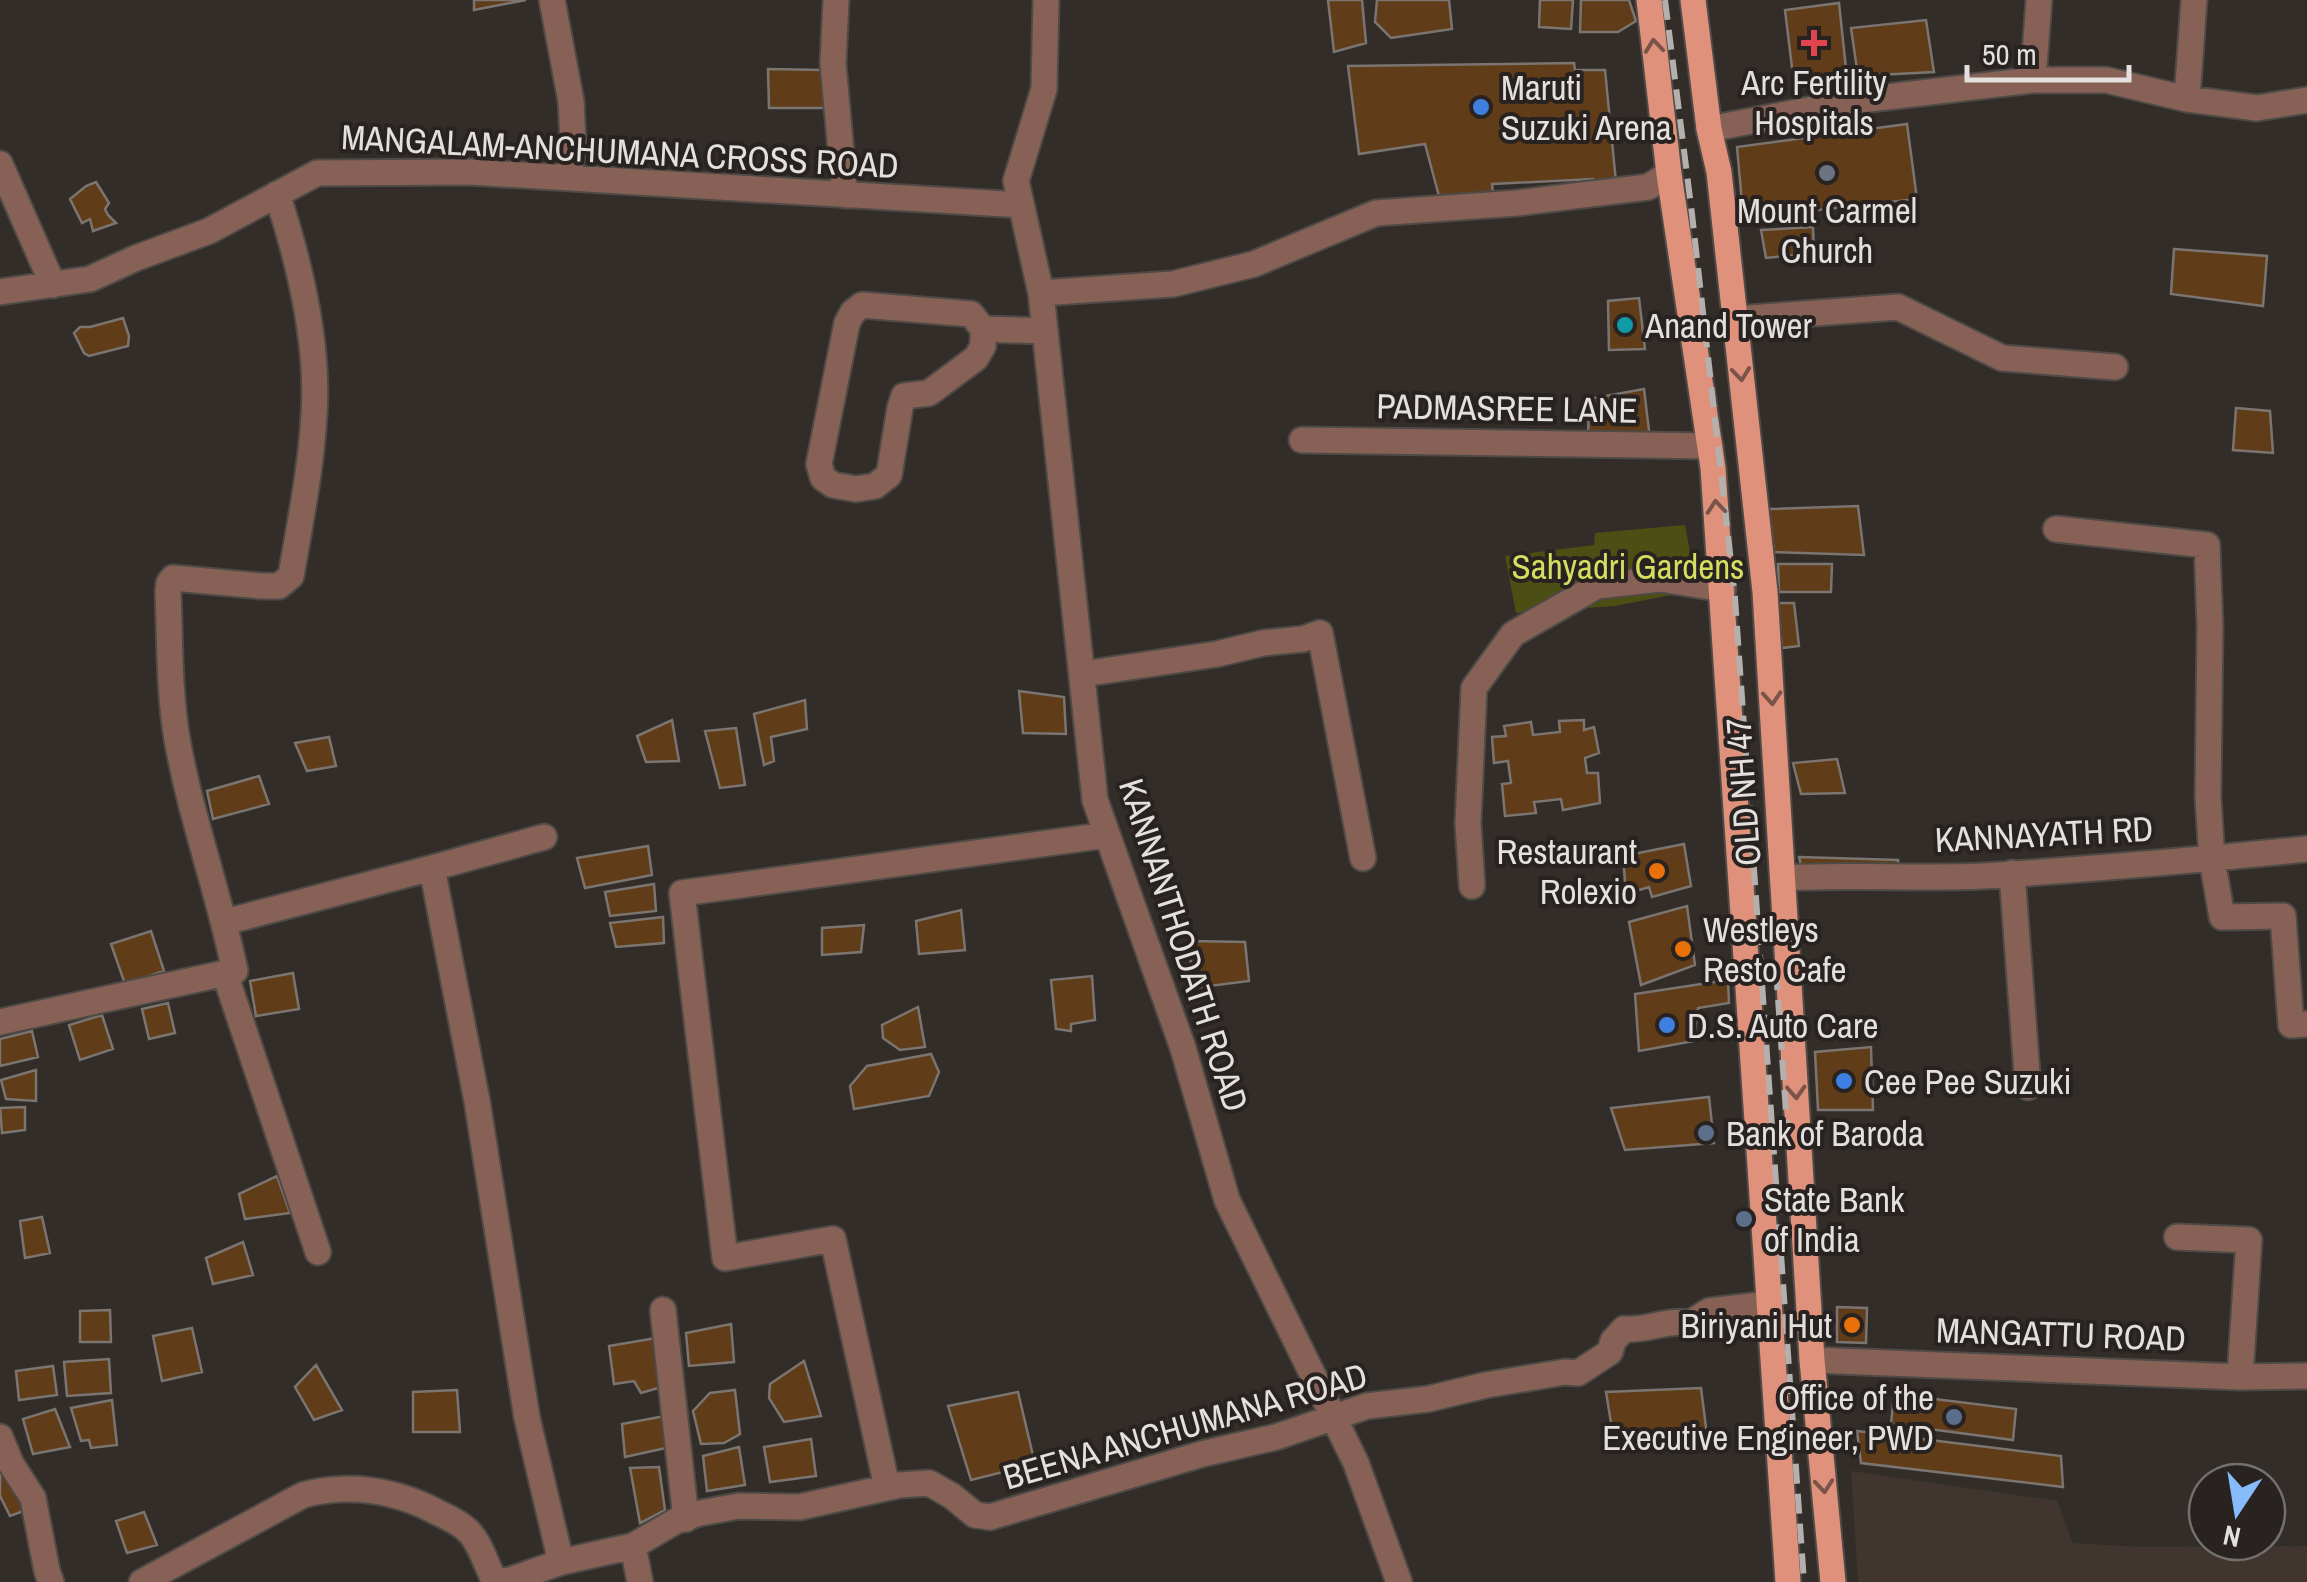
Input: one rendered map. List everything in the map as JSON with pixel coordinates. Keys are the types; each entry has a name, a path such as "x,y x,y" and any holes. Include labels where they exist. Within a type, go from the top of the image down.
{"main road":[{"name":"OLD NH 47","path":"1648,0 1711,457 1788,1582"},
{"name":"OLD NH 47","path":"1693,0 1709,129 1719,172 1766,592 1812,1360 1834,1582"},
{"path":"1711,457 1752,467"}],"street":[{"path":"552,0 571,101 569,178"},
{"path":"836,0 833,64 844,195"},
{"name":"KANNANTHODATH ROAD","path":"1046,0 1044,89 1016,181 1041,293 1096,800 1183,1048 1227,1200 1356,1464 1399,1582"},
{"path":"2033,80 2039,0"},
{"path":"2187,99 2194,0"},
{"path":"1709,129 1862,100 2033,80 2106,80 2187,99 2257,108 2307,100"},
{"path":"0,164 54,285"},
{"name":"MANGALAM-ANCHUMANA CROSS ROAD","path":"0,292 90,278 208,231 318,173 469,172 1021,205"},
{"path":"1041,293 1190,280 1254,264 1376,213 1517,203 1648,187 1669,174"},
{"path":"0,1022 236,972 176,735 168,592 173,578 279,586 291,576 314,414 314,370 290,234 277,194"},
{"path":"983,329 983,346 976,358 929,393 904,396 889,475 875,486 856,489 832,485 823,478 819,464 852,312 862,306 971,314 983,329 1045,331"},
{"path":"1735,319 1898,307 2002,358 2115,368"},
{"name":"PADMASREE LANE","path":"1302,440 1711,457"},
{"path":"2056,529 2207,545 2208,796 2212,859 2222,917 2283,916 2292,1025 2307,1024"},
{"path":"1472,886 1468,823 1474,688 1513,634 1597,586 1660,579 1722,589"},
{"path":"1083,674 1320,634 1362,858"},
{"path":"887,1487 834,1240 724,1258 682,893 1107,835"},
{"path":"225,922 544,837"},
{"name":"KANNAYATH RD","path":"1784,878 1981,876 2307,849"},
{"path":"432,868 477,1101 528,1418 561,1562"},
{"path":"2012,873 2028,1088"},
{"path":"225,974 318,1252"},
{"path":"2178,1237 2249,1240 2240,1376"},
{"name":"BEENA ANCHUMANA ROAD","path":"142,1582 304,1495 326,1489 385,1491 445,1516 470,1531 493,1578 507,1581 561,1562 633,1546 676,1521 739,1506 800,1506 887,1487 929,1483 975,1515 990,1517 1202,1454 1276,1437 1367,1406 1578,1373 1610,1352 1624,1329 1676,1320 1690,1323 1709,1311 1769,1304"},
{"path":"663,1310 686,1519"},
{"name":"MANGATTU ROAD","path":"1812,1360 2307,1376"},
{"path":"0,1437 32,1498 51,1582"},
{"path":"633,1546 640,1582"}],"shaded area":[{"path":"1851,1471 2057,1501 2073,1543 2187,1547 2187,1562 2287,1562 2287,1546 2307,1546 2307,1582 1858,1582"}],"green space":[{"name":"Sahyadri Gardens","path":"1685,525 1697,590 1615,606 1516,613 1505,556 1594,545 1595,533"}],"building":[{"path":"474,0 526,0 474,10"},
{"path":"1328,0 1362,0 1366,43 1334,52"},
{"path":"1377,0 1449,0 1452,29 1391,38 1375,22"},
{"path":"1540,0 1573,0 1571,29 1539,27"},
{"path":"1581,0 1629,0 1636,21 1618,32 1580,32"},
{"path":"1839,3 1847,78 1794,84 1785,10"},
{"path":"1926,20 1934,72 1858,76 1851,28"},
{"name":"Maruti Suzuki Arena","path":"1574,63 1575,70 1605,70 1616,182 1594,184 1593,179 1492,184 1493,194 1440,200 1425,144 1359,154 1348,66"},
{"path":"768,69 824,70 825,108 769,108"},
{"name":"Mount Carmel Church","path":"1907,124 1917,199 1782,214 1743,214 1737,147"},
{"path":"96,182 109,203 105,209 116,223 93,231 90,219 82,223 70,199"},
{"path":"1813,227 1814,253 1766,258 1761,230"},
{"path":"2174,249 2267,256 2263,306 2171,294"},
{"name":"Anand Tower","path":"1639,298 1645,349 1609,350 1608,301"},
{"path":"123,318 128,346 89,356 84,353 74,333 80,327"},
{"path":"1644,389 1650,439 1588,440 1589,399"},
{"path":"2236,408 2270,411 2273,453 2233,450"},
{"path":"1858,506 1864,555 1774,552 1769,509"},
{"path":"1778,564 1832,564 1831,592 1779,592"},
{"path":"1778,603 1794,603 1799,646 1782,648"},
{"path":"1019,691 1064,697 1066,734 1023,733"},
{"path":"805,700 807,729 771,737 774,761 764,765 754,714"},
{"path":"672,720 679,761 646,762 637,736"},
{"path":"1584,720 1584,730 1594,727 1599,753 1585,758 1587,773 1598,773 1600,803 1563,810 1561,799 1534,802 1536,813 1505,816 1502,784 1511,783 1508,761 1494,763 1492,737 1506,736 1504,726 1531,722 1533,735 1560,732 1559,721"},
{"path":"736,728 745,785 720,788 705,731"},
{"path":"329,737 336,766 307,771 295,743"},
{"path":"1837,759 1845,793 1801,794 1793,763"},
{"path":"259,776 269,804 213,819 207,791"},
{"name":"Restaurant Rolexio","path":"1684,844 1691,886 1652,897 1649,887 1626,894 1623,856"},
{"path":"648,846 652,875 585,888 577,858"},
{"path":"1799,857 1898,860 1900,883 1804,879"},
{"path":"654,884 656,911 610,916 605,892"},
{"path":"1687,906 1695,965 1641,985 1629,922"},
{"path":"961,910 965,950 919,954 916,921"},
{"path":"663,917 664,943 616,947 610,923"},
{"path":"864,925 861,952 822,955 822,928"},
{"path":"151,931 164,971 125,984 111,944"},
{"path":"1189,941 1245,942 1249,981 1193,988"},
{"path":"293,973 299,1009 256,1016 250,981"},
{"path":"1092,976 1095,1020 1071,1024 1071,1031 1056,1029 1051,980"},
{"name":"D.S. Auto Care","path":"1728,980 1729,1003 1698,1008 1694,1041 1639,1051 1635,994"},
{"path":"168,1003 175,1033 149,1039 142,1009"},
{"path":"918,1007 925,1047 900,1050 883,1038 882,1025"},
{"path":"102,1015 113,1049 80,1060 69,1025"},
{"path":"32,1031 38,1057 0,1066 0,1039"},
{"name":"Cee Pee Suzuki","path":"1871,1047 1873,1110 1818,1110 1815,1052"},
{"path":"931,1054 939,1072 929,1096 854,1109 850,1086 867,1066"},
{"path":"36,1070 36,1101 6,1099 1,1080"},
{"path":"1709,1097 1714,1143 1625,1150 1611,1108"},
{"path":"25,1107 25,1130 2,1133 0,1108"},
{"path":"277,1176 290,1213 245,1219 239,1194"},
{"path":"42,1217 50,1253 25,1258 20,1221"},
{"path":"243,1242 253,1275 213,1284 206,1258"},
{"name":"Biriyani Hut","path":"1837,1307 1867,1308 1866,1343 1837,1342"},
{"path":"110,1310 111,1342 80,1342 80,1311"},
{"path":"731,1324 734,1362 689,1366 686,1333"},
{"path":"192,1328 202,1372 162,1381 153,1336"},
{"path":"662,1337 665,1386 641,1393 634,1381 614,1384 609,1346"},
{"path":"109,1359 111,1393 67,1396 64,1362"},
{"path":"804,1361 821,1416 784,1422 769,1398 770,1384"},
{"path":"316,1365 342,1410 314,1420 295,1387"},
{"path":"53,1366 57,1395 19,1400 16,1371"},
{"path":"1701,1388 1707,1435 1613,1435 1606,1392"},
{"path":"457,1390 460,1432 413,1432 413,1392"},
{"path":"735,1390 740,1434 724,1443 701,1444 693,1411 710,1393"},
{"path":"1018,1392 1035,1464 971,1480 948,1406"},
{"name":"Office of the Executive Engineer, PWD","path":"1894,1394 2016,1409 2013,1440 1891,1424"},
{"path":"112,1400 117,1445 91,1448 89,1440 81,1441 71,1408"},
{"path":"55,1409 70,1447 33,1454 23,1419"},
{"path":"670,1415 675,1446 625,1457 622,1424"},
{"path":"1857,1431 2061,1456 2063,1487 1861,1463"},
{"path":"811,1439 816,1476 770,1482 764,1447"},
{"path":"739,1447 745,1485 707,1491 703,1456"},
{"path":"659,1467 665,1510 640,1523 630,1468"},
{"path":"9,1471 29,1509 10,1516 0,1496 0,1475"},
{"path":"144,1512 157,1545 127,1553 116,1521"}],"railway":[{"path":"1665,0 1735,598 1804,1582"},
{"path":"1776,970 1788,1139"}],"place":[{"name":"Arc Fertility Hospitals","path":"1814,43"},
{"name":"Maruti Suzuki Arena","path":"1481,107"},
{"name":"Mount Carmel Church","path":"1827,173"},
{"name":"Anand Tower","path":"1625,325"},
{"name":"Restaurant Rolexio","path":"1657,871"},
{"name":"Westleys Resto Cafe","path":"1683,949"},
{"name":"D.S. Auto Care","path":"1667,1025"},
{"name":"Cee Pee Suzuki","path":"1844,1081"},
{"name":"Bank of Baroda","path":"1706,1133"},
{"name":"State Bank of India","path":"1744,1219"},
{"name":"Biriyani Hut","path":"1852,1325"},
{"name":"Office of the Executive Engineer, PWD","path":"1954,1417"}]}
